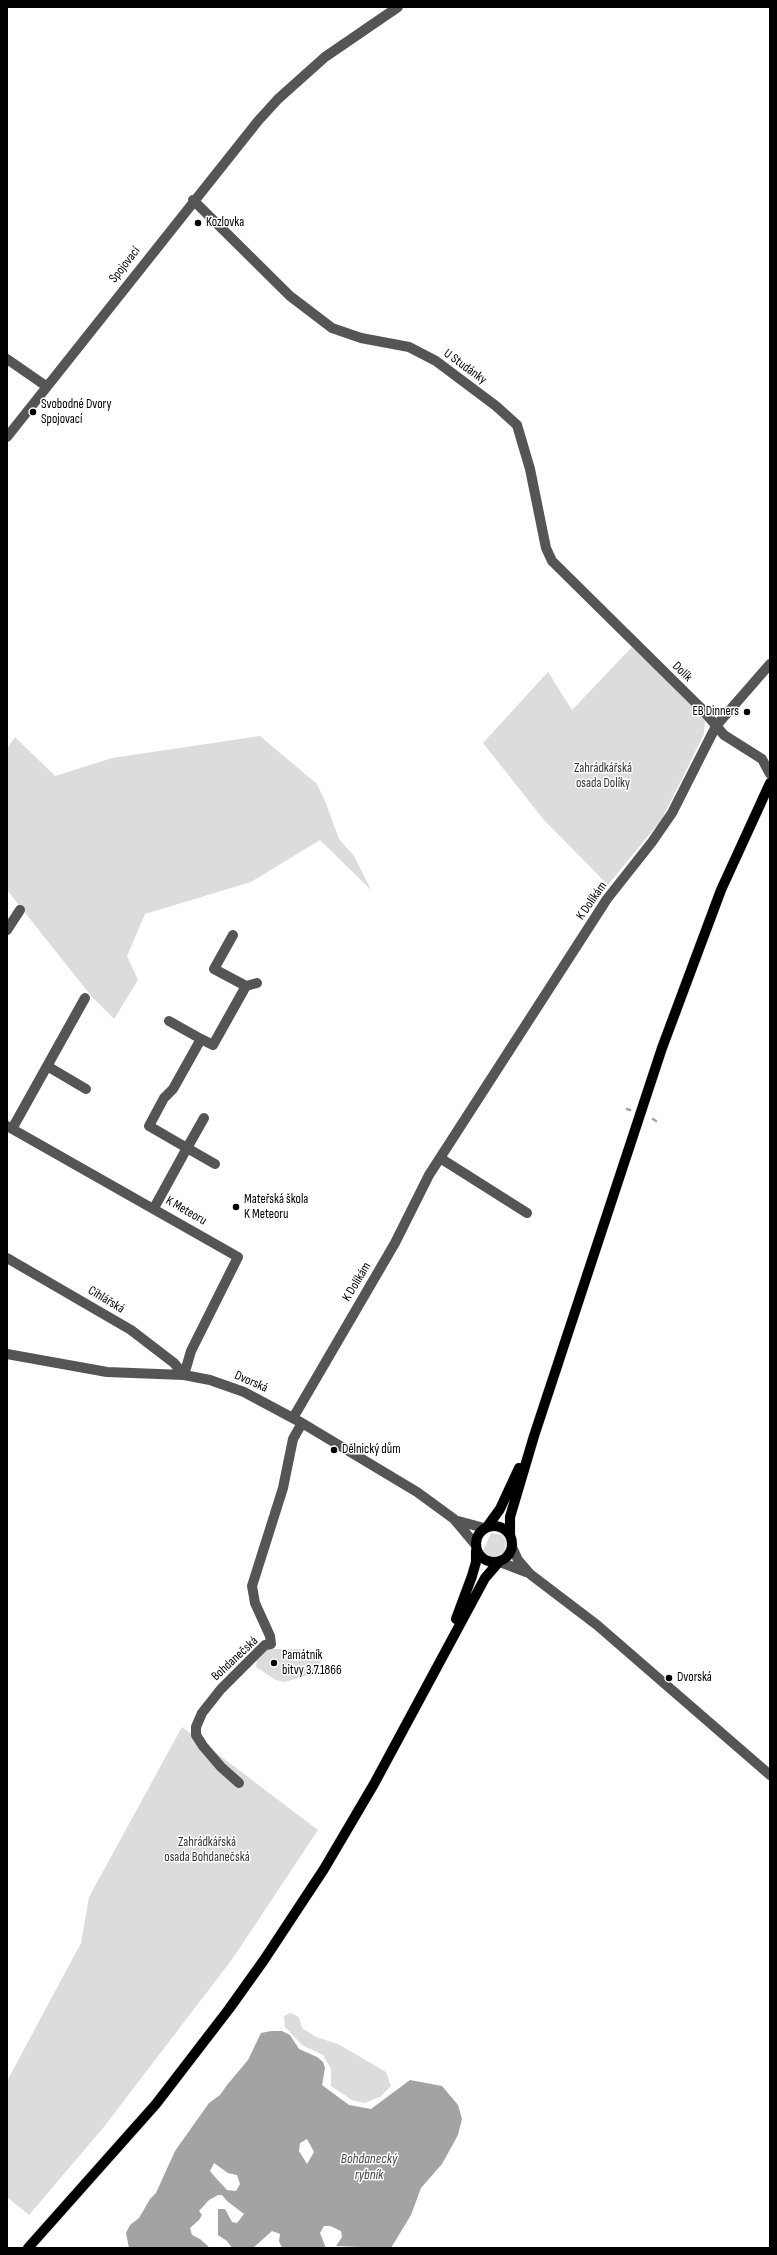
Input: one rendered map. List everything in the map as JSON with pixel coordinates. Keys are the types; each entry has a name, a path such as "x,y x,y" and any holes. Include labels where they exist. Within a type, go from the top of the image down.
{"main road":[{"path":"510,1535 510,1517 534,1436 662,1048 698,949 724,884 770,783"},
{"path":"444,1653 476,1562 477,1536 486,1528 500,1509 534,1436"},
{"name":"Dvorská","path":"486,1528 503,1528 510,1535 512,1547"},
{"name":"Dvorská","path":"476,1547 478,1554 487,1562 499,1562"},
{"path":"28,2248 121,2144 191,2059 264,1960 345,1834 396,1744 485,1578 499,1562 509,1555 512,1547"}],"street":[{"name":"Spojovací","path":"7,437 193,200 258,120 325,57 398,7"},
{"name":"U Studánky","path":"193,200 290,296 332,328 361,338 409,347 436,361 496,406 516,424 530,469 546,548 552,561 629,638"},
{"path":"7,359 46,386"},
{"name":"Dolík","path":"629,638 702,709 728,738 762,759 770,774"},
{"name":"K Dolíkám","path":"297,1420 395,1243 429,1175 607,898 652,842 672,813 716,726 770,664"},
{"path":"7,930 20,910"},
{"path":"233,935 214,969 246,986 257,983"},
{"path":"169,1021 213,1045 246,986"},
{"path":"10,1127 47,1066 85,998"},
{"path":"201,1039 174,1089 164,1098 149,1126 215,1164"},
{"path":"47,1066 86,1089"},
{"path":"154,1208 204,1118"},
{"name":"K Meteoru","path":"10,1127 238,1257 191,1351 184,1375"},
{"path":"440,1158 527,1213"},
{"name":"Cihlářská","path":"7,1258 131,1330 174,1363 184,1375"},
{"name":"Dvorská","path":"7,1354 106,1372 184,1375 210,1380 244,1392 297,1420 417,1492 454,1519 476,1547"},
{"name":"Bohdanečská","path":"239,1782 221,1767 203,1746 196,1735 196,1727 202,1713 221,1689 265,1645 271,1644 270,1636 255,1602 252,1586 283,1488 297,1420"},
{"name":"Dvorská","path":"454,1519 486,1528"},
{"name":"Dvorská","path":"512,1547 522,1565 530,1574 597,1625 770,1775"},
{"name":"Dvorská","path":"499,1562 530,1574"}],"green space":[{"name":"Zahrádkářská osada Dolíky","path":"632,647 705,717 704,734 662,819 608,885 544,820 483,743 548,672 572,710"},
{"path":"260,736 317,784 339,839 354,856 371,890 320,840 251,882 145,914 127,956 138,980 114,1019 92,997 7,890 7,749 15,737 55,776 112,758"},
{"path":"491,1533 502,1535 506,1541 505,1551 496,1557 489,1556 483,1551"},
{"path":"268,1649 310,1649 320,1654 321,1660 319,1668 311,1674 285,1682 276,1680 256,1667 257,1659"},
{"name":"Zahrádkářská osada Bohdanečská","path":"182,1727 318,1830 233,1958 103,2128 29,2215 7,2197 7,2081 81,1943 89,1897"},
{"path":"291,2013 299,2017 302,2028 316,2037 338,2044 386,2072 391,2086 380,2097 364,2103 352,2100 331,2086 331,2069 323,2055 302,2045 285,2027 284,2016"}],"water":[{"name":"Bohdanecký rybník","path":"282,2031 290,2035 299,2049 317,2057 323,2062 325,2068 322,2085 349,2105 371,2109 410,2080 442,2086 458,2105 462,2119 458,2135 442,2164 421,2188 411,2215 391,2248 336,2246 342,2237 341,2231 330,2226 324,2226 320,2233 326,2248 282,2248 279,2241 280,2234 272,2231 253,2248 232,2248 227,2241 218,2235 218,2209 225,2209 232,2222 237,2223 244,2214 227,2201 222,2195 218,2195 209,2200 199,2211 202,2215 190,2228 192,2235 200,2239 210,2248 129,2248 126,2233 130,2225 139,2218 150,2199 156,2193 175,2151 209,2103 220,2095 248,2060 261,2033","holes":["307,2139 314,2152 307,2164 299,2151 300,2143","214,2163 228,2173 237,2175 240,2184 236,2191 227,2190 210,2171"]}],"place":[{"name":"Kozlovka","path":"198,223"},
{"name":"Svobodné Dvory Spojovací","path":"33,412"},
{"name":"EB Dinners","path":"747,712"},
{"name":"Mateřská škola K Meteoru","path":"236,1207"},
{"name":"Dělnický dům","path":"334,1450"},
{"name":"Památník bitvy 3.7.1866","path":"274,1663"},
{"name":"Dvorská","path":"669,1678"}]}
